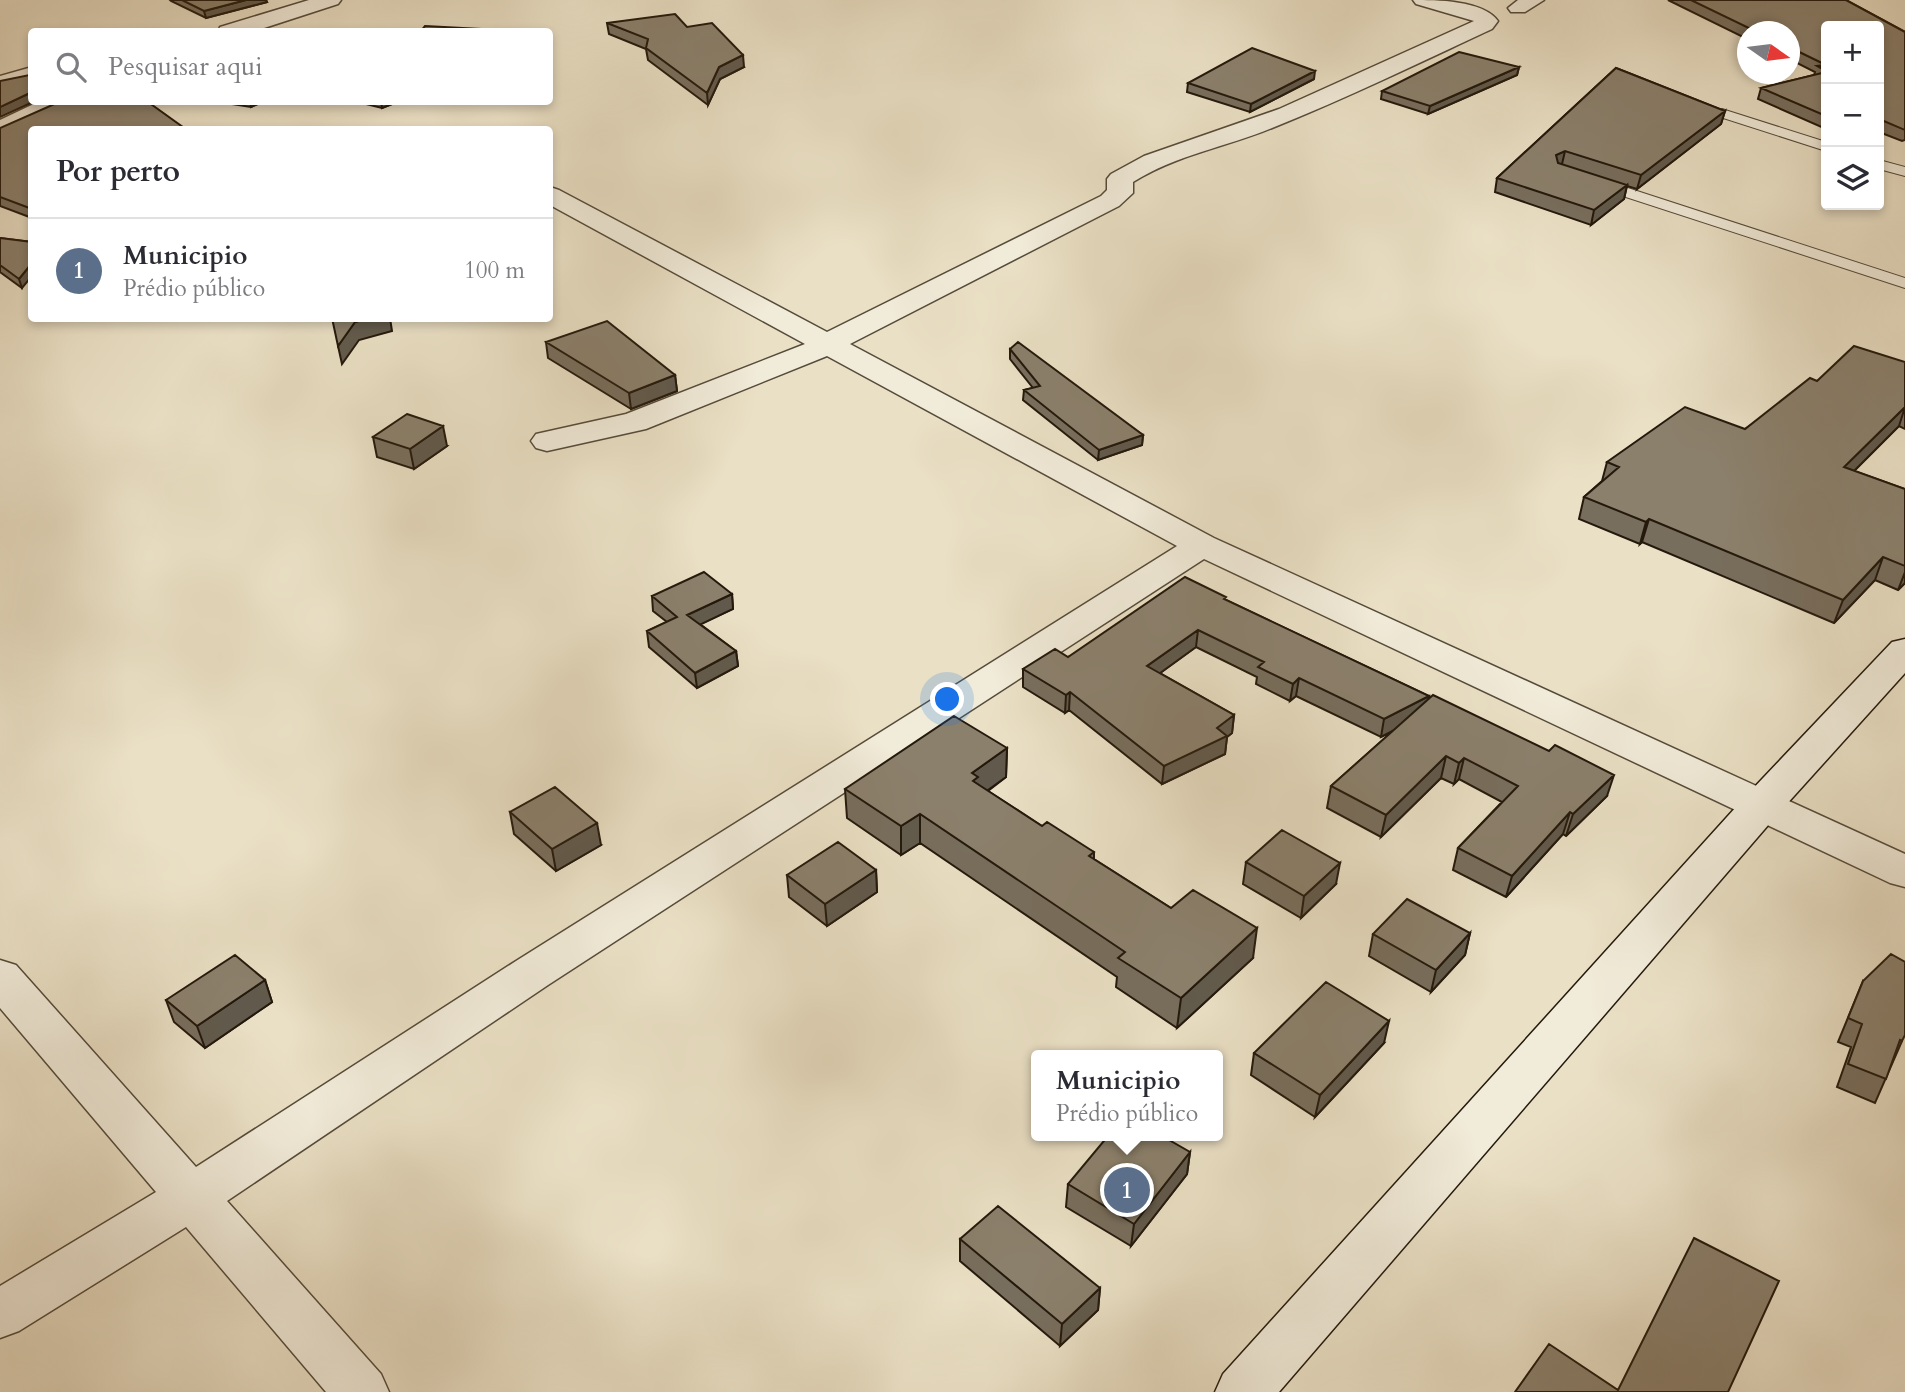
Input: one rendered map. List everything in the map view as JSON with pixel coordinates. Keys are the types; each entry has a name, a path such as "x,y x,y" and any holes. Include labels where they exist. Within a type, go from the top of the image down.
{"street":[{"path":"241,28 331,0"},
{"path":"547,442 635,422 803,356 1110,201 1120,193 1120,179 1133,170 1160,157 1258,125 1484,24 1487,20 1423,0"},
{"path":"0,83 28,75"},
{"path":"0,129 49,105"},
{"path":"553,197 1202,545 1905,872"},
{"path":"0,1314 193,1196 531,973 1202,545"},
{"path":"1243,1392 1760,806 1905,650"},
{"path":"0,977 361,1392"}],"lane":[{"path":"1722,113 1821,145"},
{"path":"1884,166 1905,172"},
{"path":"1586,179 1905,283"}],"building":[{"path":"182,0 246,0 204,11"},
{"path":"1691,0 1846,0 1905,32 1905,130 1884,121 1884,21 1821,21 1821,63 1800,52 1800,21 1737,22"},
{"path":"675,14 687,27 712,23 743,55 719,67 707,93 646,48 648,39 607,23"},
{"path":"425,26 462,28 423,28"},
{"path":"1252,48 1315,71 1251,104 1188,83"},
{"path":"1459,52 1519,67 1430,106 1382,91"},
{"path":"1616,68 1725,111 1641,175 1565,151 1556,155 1558,163 1627,185 1594,210 1497,178"},
{"path":"1821,73 1821,114 1761,88 1777,84 1800,84 1800,78"},
{"path":"28,75 28,94 0,107 0,81"},
{"path":"52,105 152,105 181,126 28,126 28,208 0,197 0,128"},
{"path":"0,238 28,242 28,268 19,279 0,265"},
{"path":"607,321 675,375 629,393 546,342"},
{"path":"333,322 355,322 338,346"},
{"path":"1018,342 1143,435 1099,450 1024,390 1040,386 1010,349"},
{"path":"1854,346 1905,362 1905,407 1844,467 1905,489 1905,566 1883,557 1843,600 1649,519 1646,522 1584,497 1619,467 1607,462 1685,407 1745,429 1810,378 1817,381"},
{"path":"407,414 443,426 410,449 373,437"},
{"path":"704,572 732,594 687,615 736,651 695,673 647,631 677,617 652,596"},
{"path":"1185,577 1226,597 1224,599 1429,696 1384,719 1299,678 1293,684 1258,667 1264,662 1198,630 1147,666 1234,715 1217,728 1227,736 1164,766 1070,692 1066,695 1023,669 1055,649 1068,657"},
{"path":"1433,695 1549,751 1555,745 1614,775 1573,814 1570,812 1512,876 1458,848 1518,786 1464,758 1459,763 1446,756 1386,815 1331,786"},
{"path":"954,716 1007,748 972,773 978,777 973,781 1042,826 1047,822 1094,852 1089,856 1171,908 1193,890 1257,928 1181,998 1118,958 1125,952 920,814 901,826 845,789"},
{"path":"555,787 597,823 552,849 510,812"},
{"path":"1282,830 1340,863 1304,896 1246,862"},
{"path":"838,842 876,870 825,904 787,875"},
{"path":"1407,899 1470,933 1436,970 1373,934"},
{"path":"1891,954 1905,962 1905,1035 1902,1041 1900,1040 1886,1079 1848,1064 1862,1024 1848,1018 1863,981"},
{"path":"235,955 265,980 197,1026 166,1000"},
{"path":"1326,982 1389,1021 1320,1095 1254,1053"},
{"path":"1104,1141 1171,1141 1190,1152 1134,1224 1068,1184"},
{"path":"998,1206 1100,1288 1062,1324 960,1239"},
{"path":"1694,1238 1779,1281 1728,1392 1515,1392 1549,1344 1618,1390"}],"place":[{"name":"Municipio","path":"1127,1190"}]}
